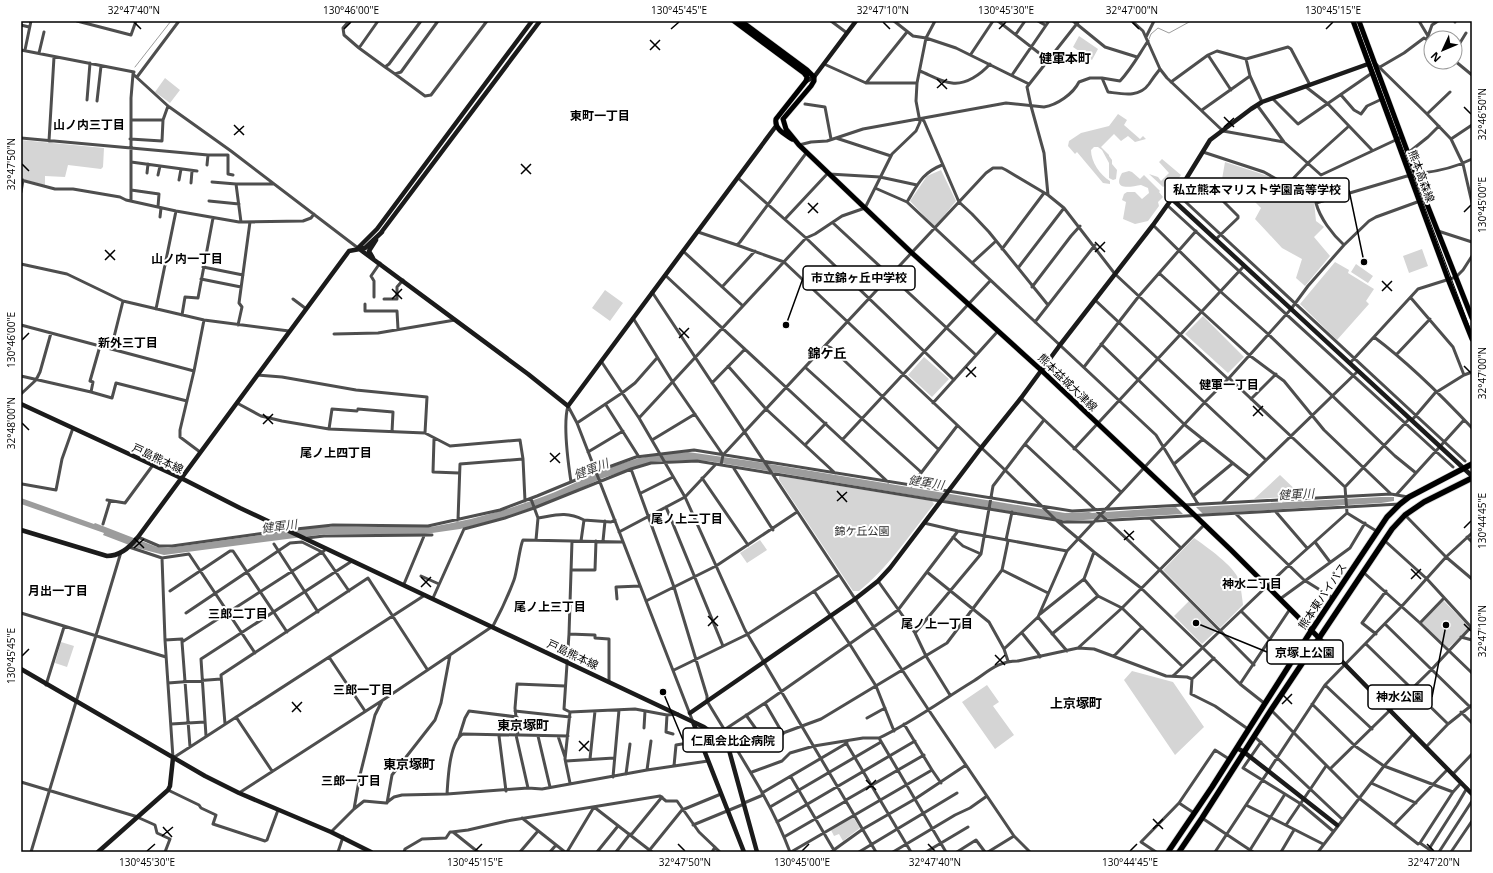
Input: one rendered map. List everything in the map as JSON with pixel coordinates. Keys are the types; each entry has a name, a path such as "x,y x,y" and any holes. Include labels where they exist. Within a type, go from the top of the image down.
{"highway":[{"name":"熊本東バイパス","path":"1168,852 1230,759 1311,630 1387,517 1409,497 1472,464"},
{"name":"熊本東バイパス","path":"1179,852 1271,710 1392,529 1406,515 1424,502 1472,477"}],"main road":[{"path":"734,21 807,77 806,82 776,119 776,126"},
{"path":"741,21 807,70 815,74 814,81 811,86 776,126"},
{"name":"熊本高森線","path":"1352,21 1371,64 1400,138 1411,177 1438,231 1472,318"},
{"name":"熊本高森線","path":"1359,21 1371,64 1372,74 1417,175 1423,200 1448,279 1472,339"},
{"name":"熊本益城大津線","path":"783,119 786,129 799,145"},
{"name":"熊本益城大津線","path":"776,126 807,152 912,253 1041,370 1184,505 1319,638"}],"street":[{"path":"31,21 23,50 134,72 135,76 168,106 231,151 568,406 577,423 615,520 622,542 674,670 744,852"},
{"path":"77,21 131,35 136,21"},
{"path":"130,201 130,120 131,98 135,76 179,21"},
{"path":"349,21 343,28 344,35 359,48 425,96 431,95 487,21"},
{"path":"359,48 378,21"},
{"path":"385,66 389,64 421,21"},
{"path":"395,74 401,72 438,21"},
{"path":"358,248 377,229 532,21"},
{"path":"373,258 369,251 382,232 540,21"},
{"path":"831,21 847,33"},
{"path":"806,82 824,64 856,21"},
{"path":"894,21 913,36 926,38 971,54 1029,84"},
{"path":"935,21 926,38 917,83 916,101 921,119 924,121 959,202 980,222 1048,305"},
{"path":"971,54 993,21"},
{"path":"998,21 1048,60"},
{"path":"1016,34 1025,21"},
{"path":"1038,21 1045,25"},
{"path":"1012,75 1048,21"},
{"path":"1073,21 1078,22 1105,47 1137,57"},
{"path":"1132,21 1146,37 1160,69 1171,82 1223,131 1284,142"},
{"path":"1146,37 1154,21"},
{"path":"1419,21 1424,30"},
{"path":"1430,30 1432,25 1438,21"},
{"path":"1048,195 1047,167 1027,90 1029,84 1078,22"},
{"path":"21,25 29,27"},
{"path":"39,53 44,32"},
{"path":"866,83 907,32"},
{"path":"1463,39 1466,34"},
{"path":"1380,67 1404,53 1423,39"},
{"path":"799,145 836,138 863,129 1006,103 1049,107 1075,89 1078,82 1090,78 1120,81 1132,68 1137,57 1148,41"},
{"path":"1171,82 1208,55 1217,51 1246,58 1288,47 1291,49 1308,86 1328,104 1372,150"},
{"path":"1208,55 1231,90"},
{"path":"49,141 54,57"},
{"path":"1246,58 1250,76 1262,102"},
{"path":"87,100 90,64"},
{"path":"824,64 866,83 917,83"},
{"path":"920,71 953,84 968,81 983,72 990,64"},
{"path":"690,713 855,599 878,581 890,568 1153,225 1186,179 1210,140 1257,105 1371,64 1380,67 1451,139 1463,164 1472,203"},
{"path":"97,101 101,66"},
{"path":"1463,68 1472,75"},
{"path":"1102,78 1108,92 1137,93 1148,85 1153,76 1160,69"},
{"path":"1272,99 1298,124 1372,74"},
{"path":"1202,110 1250,76"},
{"path":"1427,114 1450,92"},
{"path":"1341,95 1354,110 1361,114 1367,106 1382,99"},
{"path":"805,104 825,106 831,139"},
{"path":"1257,105 1284,142 1321,175 1400,138"},
{"path":"130,140 162,141 163,120 168,106"},
{"path":"639,418 806,238 842,216 865,208 892,154 916,131 921,119"},
{"path":"130,120 163,120"},
{"path":"1451,139 1472,125"},
{"path":"571,482 568,460 566,413 568,406 776,126"},
{"path":"1202,152 1264,172 1287,185 1308,163 1349,126"},
{"path":"1408,153 1439,126"},
{"path":"21,138 208,155 228,155"},
{"path":"836,138 891,156"},
{"path":"231,151 228,155 228,174 233,175"},
{"path":"737,245 807,152"},
{"path":"207,166 208,155"},
{"path":"1344,245 1328,226 1320,214 1316,203 1406,176 1411,177 1437,172 1463,164 1472,159"},
{"path":"131,162 197,171"},
{"path":"147,172 148,164"},
{"path":"907,202 917,185 926,174 942,165"},
{"path":"158,175 160,166"},
{"path":"722,465 723,455 806,368 986,173 993,168 1006,170 1044,192 1064,208 1095,245 1115,274 1291,436 1344,487 1347,513 1307,548 1173,676"},
{"path":"179,180 181,169"},
{"path":"191,183 192,170"},
{"path":"785,219 829,174 880,177 917,185"},
{"path":"738,178 806,238 954,380"},
{"path":"1186,179 1216,194 1238,216 1238,218 1216,239"},
{"path":"21,192 22,180 55,190 73,189 120,197 130,201 160,208 241,222 303,221 311,218 314,214"},
{"path":"212,182 236,184 274,184"},
{"path":"236,184 241,222"},
{"path":"875,188 907,202 1156,435 1198,504"},
{"path":"131,190 159,194 160,218"},
{"path":"1002,249 1044,192"},
{"path":"1176,193 1465,461"},
{"path":"1172,199 1472,477"},
{"path":"1039,616 1067,551 1228,379 1291,309 1308,286 1344,245 1369,221 1376,217 1423,200"},
{"path":"209,201 239,204"},
{"path":"1167,205 1453,467"},
{"path":"1018,268 1064,208"},
{"path":"156,309 176,211"},
{"path":"182,315 185,297 198,298 213,218"},
{"path":"238,325 242,307 239,303 250,222"},
{"path":"832,222 976,355"},
{"path":"1153,225 1221,292 1268,334 1384,445 1416,473"},
{"path":"1032,287 1080,226"},
{"path":"1084,367 1139,296 1196,231"},
{"path":"1438,231 1472,242"},
{"path":"21,530 107,556 116,555 130,546 138,538 288,331 349,251 358,248 365,248 382,232"},
{"path":"698,232 784,262 1056,520 1094,552 1141,588 1240,684 1264,704"},
{"path":"972,263 996,241"},
{"path":"1035,322 1095,245"},
{"path":"683,251 743,306"},
{"path":"722,287 755,251"},
{"path":"1350,363 1418,290 1456,277 1463,270 1472,256"},
{"path":"374,297 374,281 371,276 380,263"},
{"path":"21,264 67,274 123,301 204,320 288,331"},
{"path":"1074,449 1244,266"},
{"path":"203,267 243,275"},
{"path":"1160,273 1248,355 1284,381 1324,430 1390,494"},
{"path":"665,274 888,482"},
{"path":"201,279 241,287"},
{"path":"384,299 397,299 397,287 402,280"},
{"path":"843,439 947,329 990,281"},
{"path":"652,292 928,709 1014,836 1030,852"},
{"path":"1411,298 1453,348 1464,375"},
{"path":"293,299 305,308"},
{"path":"1095,300 1266,460"},
{"path":"111,349 123,301"},
{"path":"365,304 366,311 397,311 398,329"},
{"path":"633,318 672,382 723,455"},
{"path":"1397,354 1430,319"},
{"path":"200,452 180,437 180,430 204,320"},
{"path":"334,334 378,333 455,320"},
{"path":"21,325 194,371"},
{"path":"933,403 998,331"},
{"path":"21,394 36,380 40,372 51,333"},
{"path":"1374,336 1397,354 1472,428"},
{"path":"1101,344 1185,425 1249,476"},
{"path":"91,392 94,382 90,381 100,346"},
{"path":"826,346 831,348 938,449"},
{"path":"712,383 744,349"},
{"path":"577,423 622,394 635,383 657,358"},
{"path":"601,361 639,418 685,497 748,634 876,852"},
{"path":"728,366 766,409 835,473"},
{"path":"806,368 921,472"},
{"path":"1222,502 1358,371"},
{"path":"1344,487 1437,392 1464,375 1472,372"},
{"path":"1251,399 1276,374"},
{"path":"257,375 282,377 356,390 427,397 425,433"},
{"path":"21,376 112,398 116,383 187,401"},
{"path":"1021,398 1121,492"},
{"path":"236,403 262,416 328,429 425,433 450,446 520,440 523,459 524,501"},
{"name":"戸島熊本線","path":"21,404 181,478 240,508 307,538 324,550 404,584 704,727 722,740 729,750 757,852"},
{"path":"606,405 639,457"},
{"path":"328,429 332,409 357,410 393,412 392,432"},
{"path":"652,440 695,414"},
{"path":"916,633 981,554 993,486 1044,420"},
{"path":"1398,494 1464,420"},
{"path":"805,445 826,423"},
{"path":"910,486 957,426"},
{"path":"22,484 56,490 62,459 73,428"},
{"path":"588,452 623,431"},
{"path":"434,439 433,472 459,473"},
{"path":"1174,464 1203,439"},
{"path":"1025,444 1160,570 1254,665"},
{"path":"138,538 159,546 172,546 333,525 428,526 500,510 531,499 595,472 639,457 694,450 1044,508 1072,511 1097,511 1222,502 1390,494 1398,494 1409,497"},
{"path":"458,520 460,464 523,459"},
{"path":"433,598 464,529 505,518 534,508 599,481 651,463 697,461 941,500 1063,522 1276,512 1347,506 1400,504"},
{"path":"1193,496 1233,463"},
{"path":"619,532 685,497 716,464"},
{"path":"103,524 109,500 125,503 153,466"},
{"path":"733,467 773,530"},
{"path":"631,469 674,587 707,696 707,701 752,772 770,807 790,852 932,770"},
{"path":"641,494 673,477"},
{"path":"702,478 748,545"},
{"path":"531,499 538,518 536,540"},
{"path":"666,507 723,646"},
{"path":"646,601 716,566 773,530 797,512"},
{"path":"746,715 764,740 783,734 821,719 948,643 1002,570 1012,512"},
{"path":"1276,512 1307,548"},
{"path":"1347,513 1378,532"},
{"path":"538,518 558,514 573,514 584,520 615,520"},
{"path":"1236,514 1304,580 1333,598"},
{"path":"1406,515 1446,557 1472,579"},
{"path":"1150,518 1181,548"},
{"path":"581,541 584,520"},
{"path":"604,541 605,521"},
{"path":"924,523 958,531 1067,551"},
{"path":"1280,599 1304,580 1350,548 1365,523"},
{"path":"1078,648 1122,608 1204,525"},
{"path":"724,730 898,610 958,531"},
{"path":"1215,852 1325,685 1376,634 1446,557 1472,532"},
{"path":"307,538 324,536 432,535"},
{"path":"404,584 424,536"},
{"path":"953,537 963,546 981,554"},
{"path":"1467,537 1472,542"},
{"path":"239,793 383,700 493,626 502,611 514,579 522,542 525,540 622,542"},
{"path":"1330,769 1432,669 1471,626 1427,579 1385,540"},
{"path":"572,541 569,634 564,709 570,712 635,709 667,715 678,714"},
{"path":"571,570 595,570 596,541"},
{"path":"186,613 290,543 302,542 324,550 335,572 349,591"},
{"path":"1315,542 1330,562"},
{"path":"274,544 318,612"},
{"path":"130,546 162,558 189,554 254,653"},
{"path":"182,642 324,550"},
{"path":"170,591 230,551 233,551 287,632"},
{"path":"31,852 122,552"},
{"path":"1004,649 1039,616 1084,579 1094,552"},
{"path":"98,852 168,790 170,786 173,758 165,640 162,558"},
{"path":"206,736 201,659 352,561"},
{"path":"1002,570 1048,593"},
{"path":"927,572 989,622 1004,649 1008,661"},
{"path":"1364,572 1472,673"},
{"path":"674,670 748,634 839,575"},
{"path":"421,576 439,584"},
{"path":"225,724 221,675 368,578 427,669"},
{"path":"1084,579 1098,596 1122,608 1182,666"},
{"path":"878,581 916,633 926,656 950,695"},
{"path":"616,599 616,587 640,586"},
{"path":"814,591 876,686 894,731"},
{"path":"1376,634 1362,623 1386,591"},
{"path":"173,758 425,594"},
{"path":"1052,634 1098,596"},
{"path":"1420,623 1444,598"},
{"path":"1240,684 1290,609"},
{"path":"1241,611 1270,640"},
{"path":"21,614 166,657"},
{"path":"1039,616 1067,651"},
{"path":"1385,624 1471,706 1460,712 1426,747"},
{"path":"46,684 64,627"},
{"path":"1114,656 1142,627"},
{"path":"1022,633 1040,657"},
{"path":"569,634 595,635 595,638 609,639 608,681"},
{"path":"1461,637 1472,640"},
{"path":"1319,638 1472,794"},
{"path":"165,640 182,639 190,747"},
{"path":"1366,644 1448,724"},
{"path":"770,807 855,757 998,664 1008,661 1040,657 1078,648 1094,649 1166,676 1187,677 1192,679"},
{"path":"387,803 392,775 435,720 441,703 450,655"},
{"path":"329,657 365,711"},
{"path":"1214,658 1192,679 1191,694 1214,706 1248,729"},
{"path":"21,669 205,776 239,793 343,837 371,852"},
{"path":"168,683 221,679"},
{"path":"528,788 517,735 517,684 565,686"},
{"path":"1325,685 1372,729"},
{"path":"354,809 360,775 375,714 383,700"},
{"path":"765,703 783,734"},
{"path":"1312,704 1355,746 1384,766 1453,792"},
{"path":"867,718 885,708"},
{"path":"613,777 619,710"},
{"path":"1271,710 1359,798 1418,844 1420,843 1433,852"},
{"path":"447,794 451,758 469,711 517,717"},
{"path":"516,711 570,717"},
{"path":"590,759 596,711"},
{"path":"644,728 645,711"},
{"path":"565,760 570,712"},
{"path":"1460,712 1472,723"},
{"path":"667,715 666,732 673,734"},
{"path":"236,717 272,771"},
{"path":"171,724 206,722"},
{"path":"904,724 941,782"},
{"path":"459,736 463,734 499,736 568,736"},
{"path":"1318,852 1384,766 1413,734"},
{"path":"499,736 506,791"},
{"path":"538,736 550,788"},
{"path":"558,736 570,783"},
{"path":"1254,736 1342,819"},
{"path":"752,772 782,760 790,753 814,746 846,742 863,738 880,740"},
{"path":"880,740 946,852"},
{"path":"647,770 651,741"},
{"path":"777,822 915,741"},
{"path":"846,742 911,852"},
{"path":"693,825 763,794 846,742"},
{"path":"1261,742 1244,768 1301,804 1333,831"},
{"path":"626,774 630,744"},
{"path":"674,766 676,745 682,744"},
{"path":"1237,748 1268,770 1337,826"},
{"path":"1156,852 1141,842 1179,803 1215,750 1230,759"},
{"path":"1453,774 1472,754"},
{"path":"784,837 924,755"},
{"path":"565,760 614,758"},
{"path":"331,832 364,801 387,803 394,797 402,795 550,788 570,783 613,777 647,770 691,765 708,761"},
{"path":"791,777 834,851 863,829 915,799 966,765"},
{"path":"1286,825 1326,766"},
{"path":"1394,825 1448,769"},
{"path":"21,782 137,817 155,825 157,833 170,839 165,852"},
{"path":"1420,843 1461,782"},
{"path":"1371,783 1416,802"},
{"path":"1429,849 1458,805 1467,788"},
{"path":"168,790 199,804 201,808 216,815 213,824 265,841 267,840 278,810"},
{"path":"859,852 957,793"},
{"path":"594,807 650,851 682,810 721,794"},
{"path":"1202,818 1252,851 1285,794"},
{"path":"404,852 405,849 422,839 446,838 450,832 468,830 522,818 660,796 666,801 677,801 693,825 720,852"},
{"path":"893,852 970,808 987,796"},
{"path":"616,852 662,797"},
{"path":"1439,852 1472,801"},
{"path":"1179,803 1194,813"},
{"path":"1246,805 1323,844"},
{"path":"522,818 566,852 594,807"},
{"path":"1451,852 1472,821"},
{"path":"597,852 618,826"},
{"path":"926,852 968,827"},
{"path":"1281,852 1294,830"},
{"path":"520,852 538,831"},
{"path":"452,832 478,852"},
{"path":"957,852 976,840 986,852 1014,836"},
{"path":"338,852 343,837"},
{"path":"550,852 556,845"},
{"path":"712,852 715,847"}],"green space":[{"path":"1079,36 1098,49 1092,60 1073,47"},
{"path":"165,78 180,90 170,103 155,92"},
{"path":"1118,114 1127,120 1124,125 1140,139 1143,136 1146,139 1135,142 1128,136 1121,141 1114,134 1101,147 1109,155 1112,160 1112,164 1117,170 1116,179 1113,180 1109,178 1109,163 1102,150 1098,147 1094,147 1091,150 1091,155 1097,168 1110,181 1110,184 1103,183 1077,152 1075,154 1068,146 1069,141 1081,133 1109,126"},
{"path":"21,140 104,148 103,167 101,169 68,165 65,177 45,176 45,185 21,179"},
{"path":"1162,159 1181,175 1173,186 1169,188 1166,185 1163,187 1149,174 1158,177 1161,181 1169,173 1159,162"},
{"path":"1225,162 1268,176 1287,189 1303,192 1314,201 1316,221 1324,227 1314,237 1330,256 1305,286 1296,278 1302,259 1282,248 1255,219 1261,208 1241,188 1235,194 1221,185"},
{"path":"941,170 956,201 935,227 910,201 927,176"},
{"path":"1129,171 1140,179 1144,175 1160,191 1159,192 1163,197 1158,202 1159,206 1148,221 1135,224 1123,219 1126,202 1122,200 1124,194 1127,192 1135,192 1142,199 1149,193 1148,188 1141,185 1128,187 1119,183 1122,173"},
{"path":"1422,249 1428,266 1409,273 1403,256"},
{"path":"1335,262 1349,270 1348,273 1374,289 1366,301 1369,304 1337,340 1300,304"},
{"path":"1356,264 1373,276 1368,283 1351,272"},
{"path":"605,290 623,303 610,321 592,308"},
{"path":"1203,316 1244,357 1228,373 1185,334"},
{"path":"924,357 949,379 932,397 908,375"},
{"path":"1280,475 1302,496 1254,499"},
{"name":"錦ケ丘公園","path":"779,476 932,501 934,504 880,572 859,591 853,591 779,480"},
{"path":"1194,538 1226,563 1239,580 1243,605 1220,628 1163,570"},
{"path":"760,540 767,550 747,563 740,553"},
{"path":"1443,600 1470,628 1448,648 1422,623"},
{"path":"1189,601 1217,630 1202,644 1174,616"},
{"path":"61,642 74,646 67,667 55,663"},
{"path":"1132,671 1173,682 1204,727 1175,755 1124,680"},
{"path":"987,685 999,702 993,706 1014,735 995,749 962,702"},
{"path":"853,817 860,828 843,841 839,834 834,836 831,830"}],"shaded area":[{"path":"688,452 758,462 1065,513 1092,513 1176,507 1183,514 1067,521 708,461 692,460 652,462 603,478 559,498 506,517 460,529 425,534 326,534 164,555 137,548 103,535 104,533 21,504 21,498 94,524 95,523 157,547 168,548 318,527 431,527 494,513 525,503 555,492 625,462 649,456"},
{"path":"1394,497 1394,501 1203,514 1196,507"}],"waterway":[{"path":"135,67 171,21"},
{"path":"1149,39 1151,34 1158,28 1169,33 1191,21"}],"tram line":[{"path":"1355,21 1472,334"}],"place":[{"name":"私立熊本マリスト学園高等学校","path":"1364,262"},
{"name":"市立錦ヶ丘中学校","path":"786,325"},
{"name":"京塚上公園","path":"1196,623"},
{"name":"神水公園","path":"1446,625"},
{"name":"仁風会比企病院","path":"663,692"}],"district":[{"name":"健軍本町","path":"1065,58"},
{"name":"東町一丁目","path":"600,115"},
{"name":"山ノ内三丁目","path":"89,124"},
{"name":"山ノ内一丁目","path":"187,258"},
{"name":"新外三丁目","path":"128,342"},
{"name":"錦ケ丘","path":"827,353"},
{"name":"健軍一丁目","path":"1229,384"},
{"name":"尾ノ上四丁目","path":"336,452"},
{"name":"尾ノ上二丁目","path":"687,518"},
{"name":"神水二丁目","path":"1252,583"},
{"name":"月出一丁目","path":"58,590"},
{"name":"尾ノ上三丁目","path":"550,606"},
{"name":"三郎二丁目","path":"238,613"},
{"name":"尾ノ上一丁目","path":"937,623"},
{"name":"三郎一丁目","path":"363,689"},
{"name":"上京塚町","path":"1076,703"},
{"name":"東京塚町","path":"523,725"},
{"name":"東京塚町","path":"409,764"},
{"name":"三郎一丁目","path":"351,780"}],"water label":[{"name":"健軍川","path":"591,469"},
{"name":"健軍川","path":"926,482"},
{"name":"健軍川","path":"1296,494"},
{"name":"健軍川","path":"279,526"}]}
